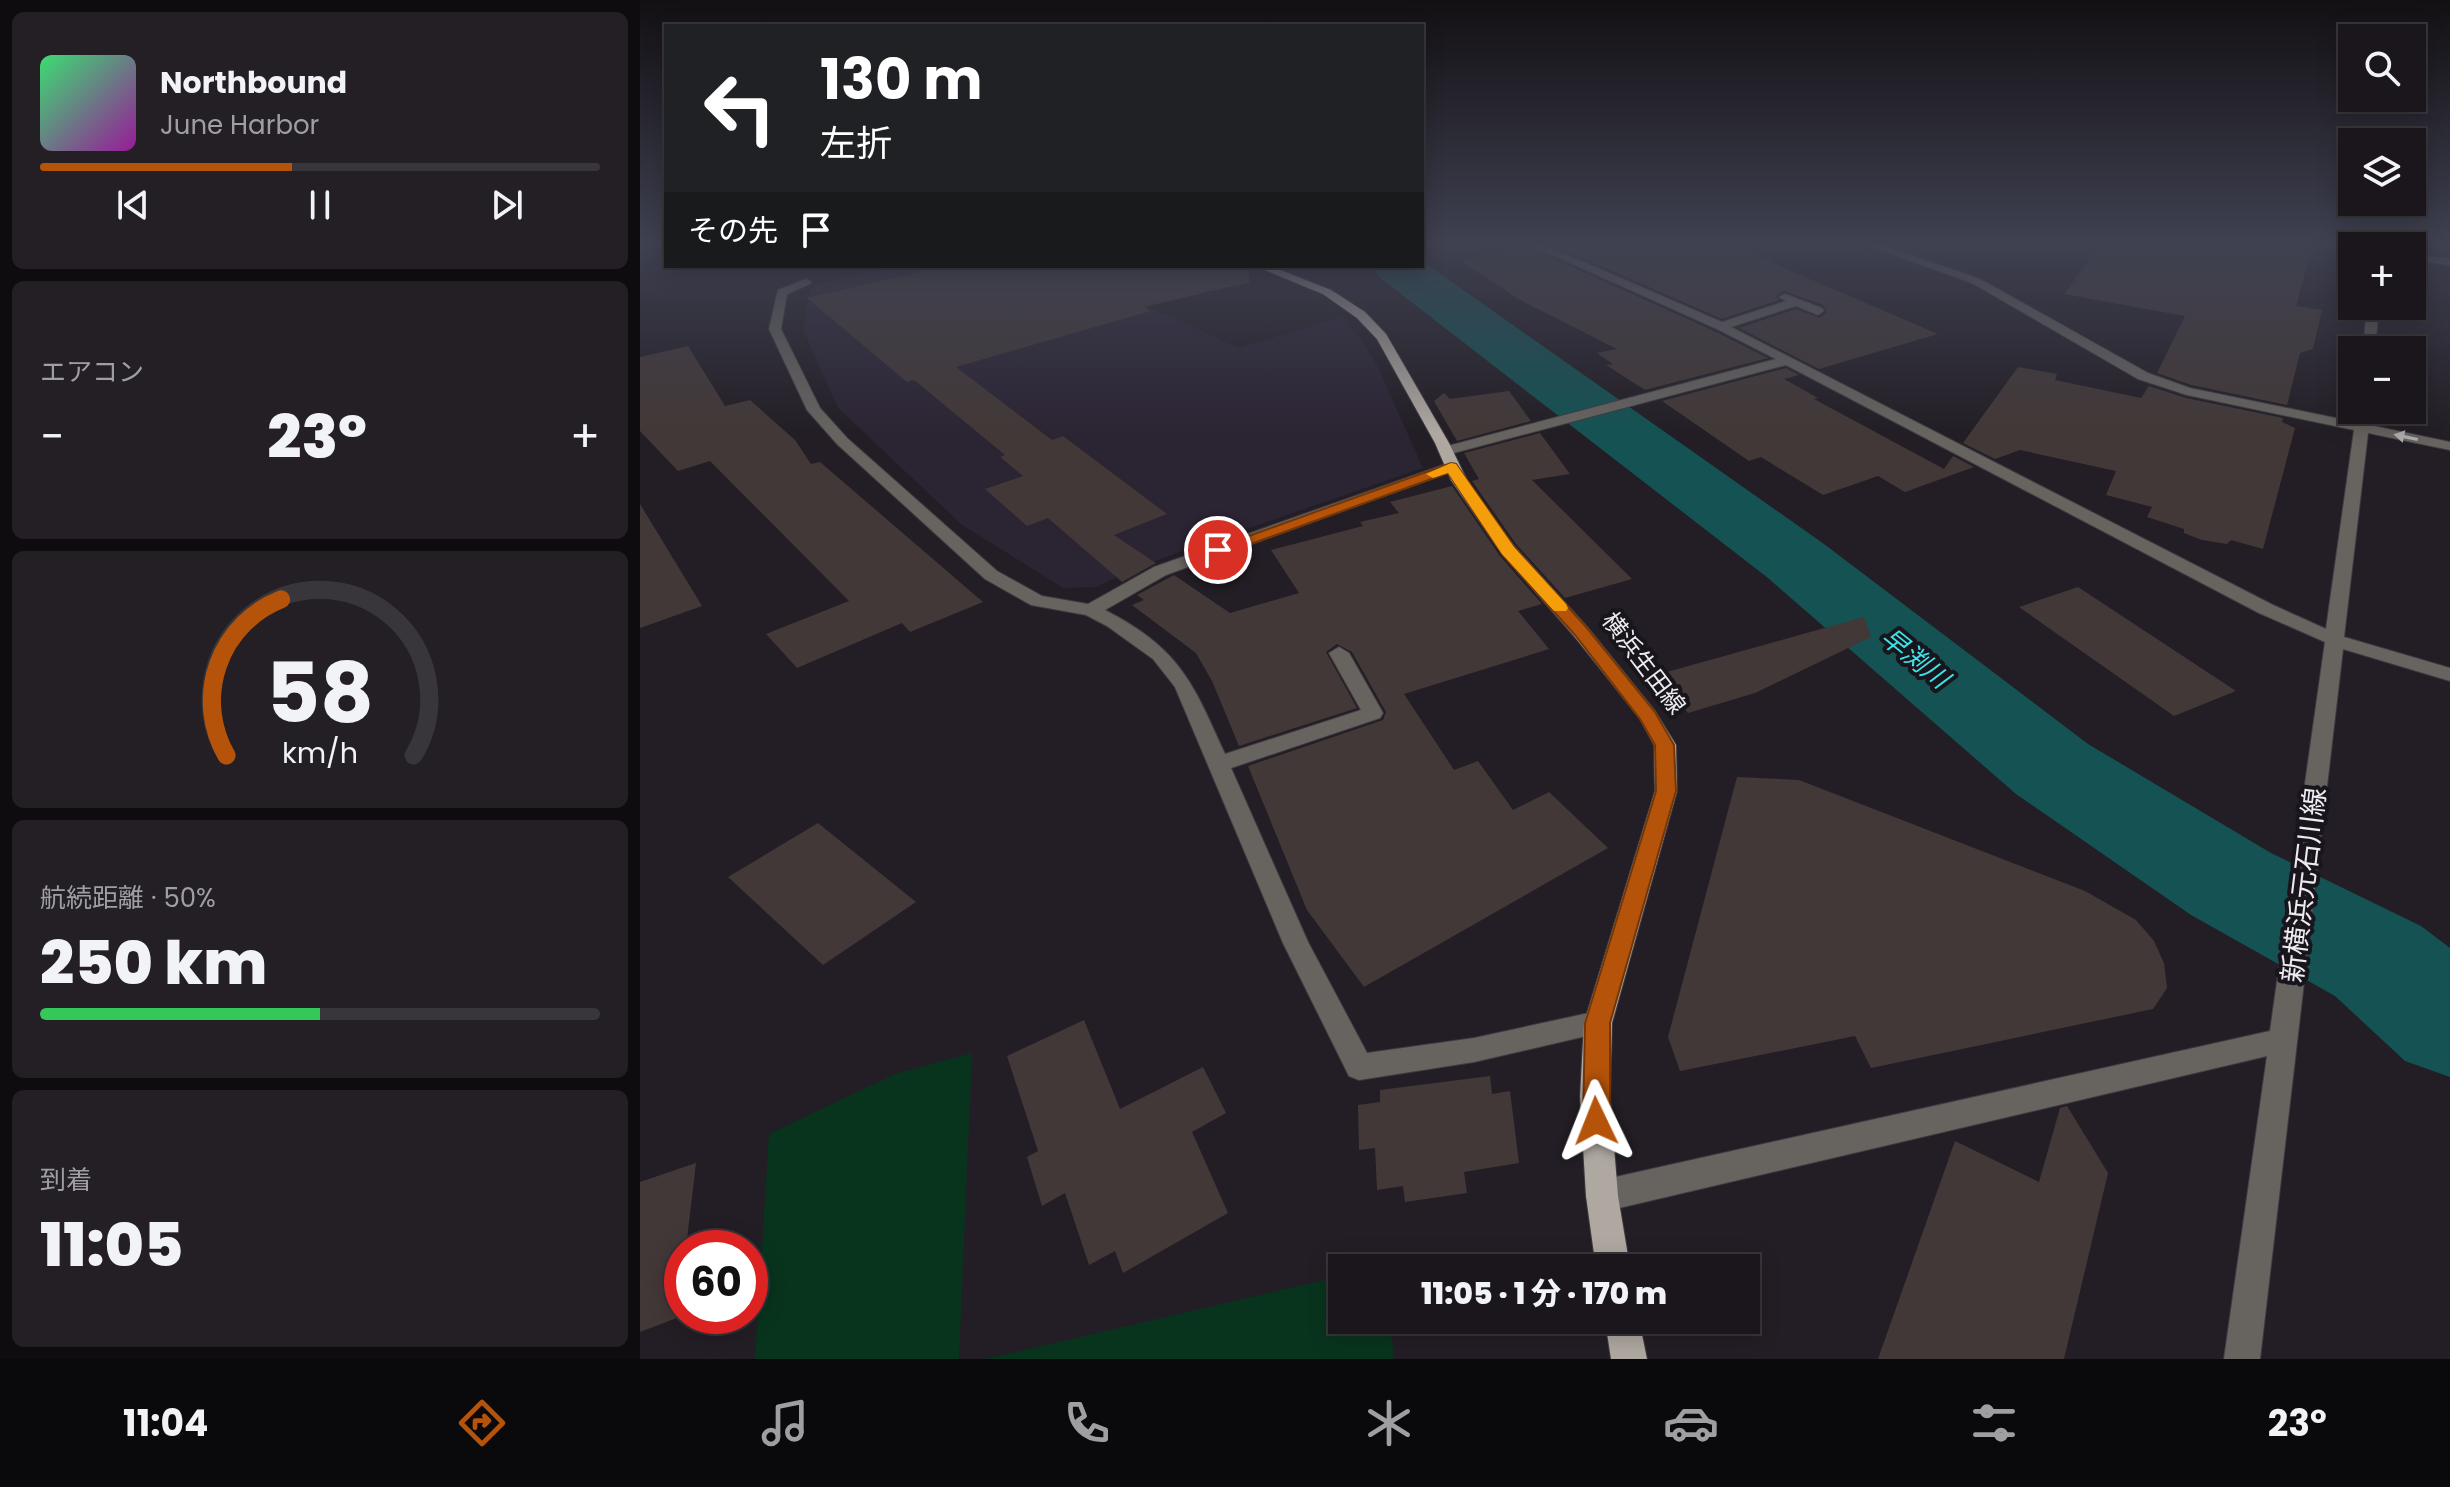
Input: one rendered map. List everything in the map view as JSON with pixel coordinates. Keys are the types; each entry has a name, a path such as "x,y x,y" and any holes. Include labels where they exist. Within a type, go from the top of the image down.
{"main road":[{"name":"横浜生田線","path":"1348,306 1382,337 1448,459 1508,550 1581,632 1648,716 1665,745 1666,791 1598,1023 1595,1097 1602,1196 1611,1254"},
{"path":"1625,1334 1629,1359"}],"street":[{"path":"779,306 775,329 814,410 842,441 991,575 1037,601 1091,610 1114,622 1160,655 1184,685 1296,943 1359,1067 1474,1050 1598,1023"},
{"path":"1676,306 1721,326 2215,585 2335,640 2450,675"},
{"path":"1721,326 1782,306"},
{"path":"1807,306 1818,311"},
{"path":"2021,306 2143,376 2187,391 2338,415"},
{"path":"1091,610 1160,571 1448,459 1571,418 1785,361"},
{"name":"新横浜元石川線","path":"2242,1359 2361,424"},
{"path":"2378,424 2450,446"},
{"path":"1217,765 1373,713 1339,653"},
{"path":"1602,1196 2284,1040"}],"shaded area":[{"path":"807,306 1147,306 1239,348 1341,317 1377,365 1423,468 1137,567 1097,587 1063,588 961,524 838,408 803,330"}],"green space":[{"path":"972,1053 959,1359 755,1359 757,1334 768,1334 768,1230 763,1230 769,1134 895,1074"},
{"path":"1328,1279 1328,1334 1391,1334 1394,1359 986,1359"}],"building":[{"path":"817,306 1146,306 1144,307 1151,311 956,367 1052,440 1063,436 1167,514 1114,535 1156,563 1122,582 1048,518 1027,526 985,489 1023,476 1000,457 1005,455 914,380 907,382"},
{"path":"1533,306 1660,306 1768,358 1645,390 1606,365 1613,364 1597,353 1617,349"},
{"path":"1693,306 1760,306 1722,319"},
{"path":"1824,306 1874,306 1938,334 1819,369 1739,328 1796,309 1820,318 1827,312"},
{"path":"2132,306 2299,306 2322,310 2313,349 2300,353 2287,405 2191,385 2157,373 2185,316"},
{"path":"688,346 725,406 750,400 795,440 811,464 820,462 983,602 910,632 902,623 797,668 766,634 849,601 710,461 678,471 640,431 640,357"},
{"path":"2018,367 2057,374 2055,380 2141,398 2149,386 2186,398 2283,418 2282,422 2295,428 2263,549 2231,540 2227,544 2202,540 2184,533 2184,529 2147,517 2152,507 2106,495 2116,471 2020,450 1995,459 1963,443"},
{"path":"1786,368 1799,375 1784,379 1818,398 1814,399 1944,469 1953,456 1974,467 1905,492 1878,476 1823,495 1761,457 1749,461 1662,401"},
{"path":"1509,391 1531,421 1457,441 1434,401 1444,393 1450,399"},
{"path":"1540,433 1570,474 1532,480 1632,579 1565,598 1516,544 1472,481 1479,479 1464,453"},
{"path":"1452,486 1500,556 1542,604 1518,611 1549,649 1404,694 1454,770 1478,761 1513,810 1549,792 1608,848 1364,987 1307,910 1248,766 1383,720 1386,712 1352,652 1337,644 1326,652 1357,708 1239,746 1212,681 1196,653 1132,605 1144,600 1137,595 1174,575 1230,613 1299,593 1271,550 1363,526 1360,522 1399,513 1390,502"},
{"path":"640,504 702,606 640,628"},
{"path":"2078,587 2236,691 2174,716 2019,607"},
{"path":"1864,617 1871,637 1755,693 1688,713 1656,675"},
{"path":"1737,777 1799,780 2085,891 2136,920 2154,941 2164,963 2167,988 2153,1009 1871,1068 1855,1036 1680,1071 1668,1037"},
{"path":"818,823 916,902 823,965 728,877"},
{"path":"1084,1020 1120,1109 1203,1067 1226,1113 1192,1132 1228,1213 1123,1273 1115,1251 1089,1265 1065,1193 1042,1206 1027,1157 1038,1151 1007,1056"},
{"path":"1490,1076 1492,1094 1510,1091 1519,1163 1464,1172 1467,1193 1405,1202 1403,1186 1377,1190 1375,1148 1359,1150 1358,1105 1380,1102 1380,1090"},
{"path":"2067,1106 2108,1173 2064,1359 1878,1359 1955,1141 2039,1182 2060,1108"},
{"path":"696,1163 688,1230 664,1230 664,1323 640,1332 640,1182"}],"waterway":[{"name":"早渕川","path":"1452,306 1796,561 2052,769 2231,884 2378,961 2450,1022"}],"slow traffic":[{"path":"1433,474 1451,467 1508,550 1560,608"}],"route":[{"path":"1218,550 1451,467 1508,550 1581,632 1648,716 1665,745 1666,791 1598,1023 1596,1121"}]}
